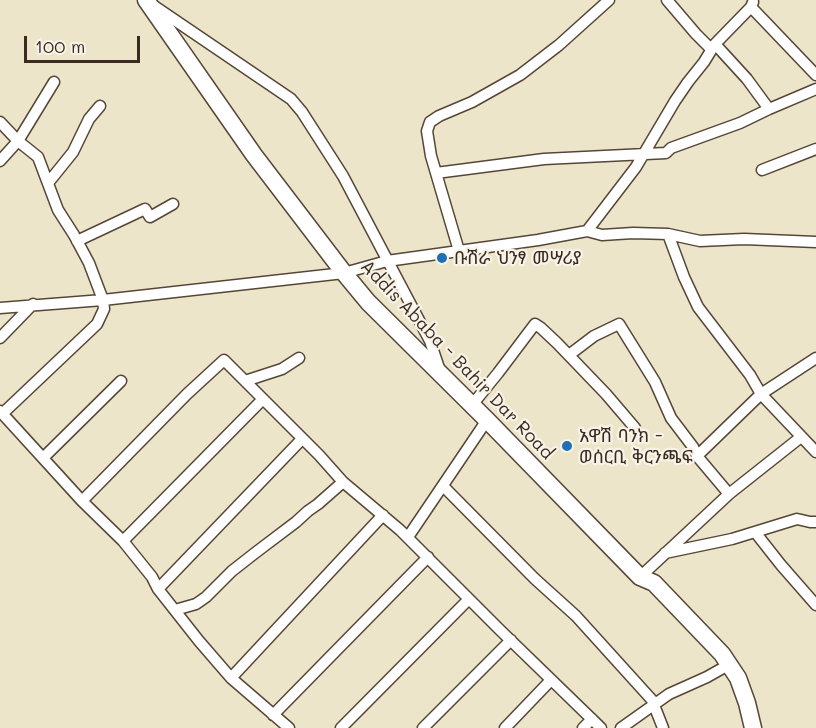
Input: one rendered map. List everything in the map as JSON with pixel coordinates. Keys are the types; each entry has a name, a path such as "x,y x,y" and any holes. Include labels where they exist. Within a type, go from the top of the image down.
{"highway":[{"name":"Addis Ababa - Bahir Dar Road","path":"146,1 254,154 368,302 640,577 654,583 722,654 738,678 753,728"}],"street":[{"path":"459,250 428,142 427,131 430,122 520,75 559,45 609,0"},
{"path":"667,0 696,34 747,79 769,109"},
{"path":"146,1 291,99 302,112 343,176 430,341 441,374"},
{"path":"586,231 636,167 675,101 713,47 752,3 816,75"},
{"path":"0,162 18,141 54,82"},
{"path":"436,173 544,159 666,153 672,148 740,123 816,89"},
{"path":"48,183 73,152 89,119 100,106"},
{"path":"0,122 18,141 39,157 58,210 88,263 103,300 104,309 97,324 1,412 81,501 123,541 152,577 158,589 231,678 289,728"},
{"path":"762,170 816,149"},
{"path":"77,241 145,209 150,217 172,204"},
{"path":"0,308 103,300 344,273 387,261 586,231 602,234 668,234 700,240 816,242"},
{"path":"668,234 698,307 750,375 760,394 816,452"},
{"path":"0,338 33,304"},
{"path":"472,405 535,324 569,355 635,428"},
{"path":"569,355 594,336 619,324 655,382 671,418 697,456 729,494"},
{"path":"245,381 282,369 298,358"},
{"path":"81,501 224,360 343,482 408,537 601,728"},
{"path":"697,456 760,394 814,363"},
{"path":"43,458 120,381"},
{"path":"123,541 264,399"},
{"path":"408,537 487,420"},
{"path":"640,577 729,494 801,437"},
{"path":"158,589 302,439"},
{"path":"175,610 196,604 206,597 248,558 343,482"},
{"path":"443,486 535,579 576,616 652,700 663,728"},
{"path":"231,678 383,516"},
{"path":"665,553 707,545 797,519 816,522"},
{"path":"755,532 781,566 816,605"},
{"path":"273,715 428,557"},
{"path":"341,728 469,599"},
{"path":"423,728 511,640"},
{"path":"621,728 669,694 730,664"},
{"path":"505,728 551,680"},
{"path":"583,728 592,719"}],"place":[{"name":"ቡሽራ ህንፃ መሣሪያ","path":"442,258"},
{"name":"አዋሽ ባንክ - ወሰርቢ ቅርንጫፍ","path":"567,446"}]}
